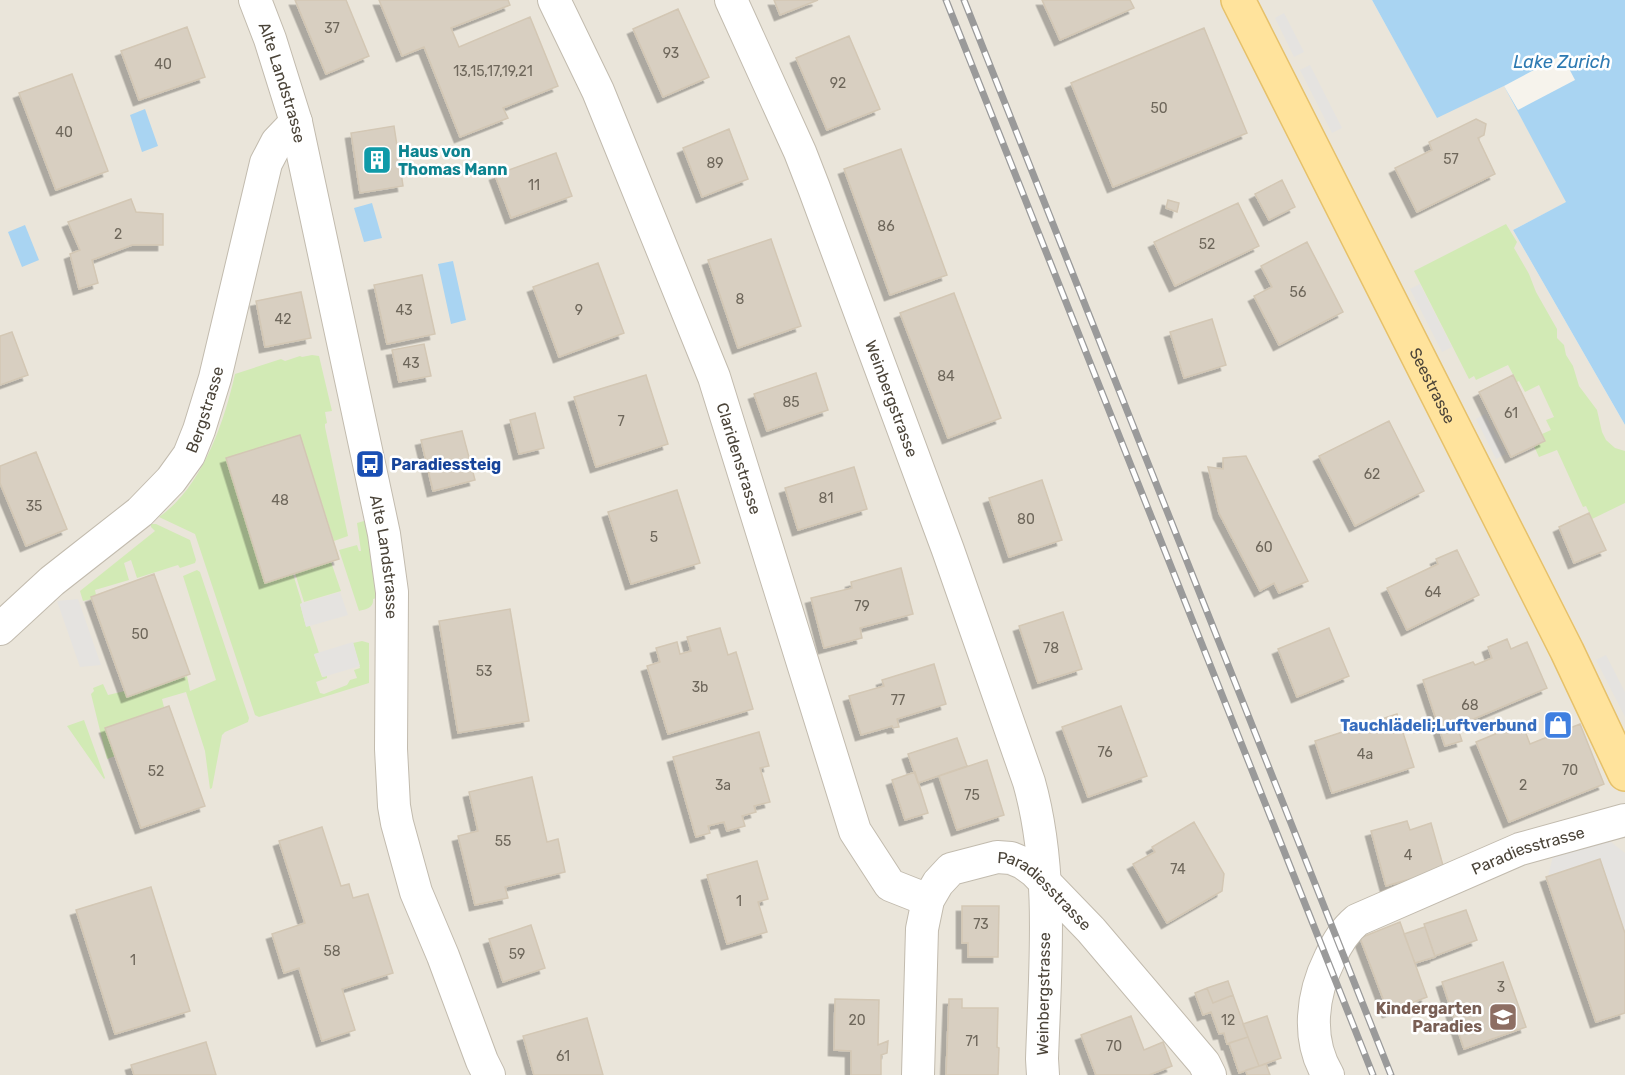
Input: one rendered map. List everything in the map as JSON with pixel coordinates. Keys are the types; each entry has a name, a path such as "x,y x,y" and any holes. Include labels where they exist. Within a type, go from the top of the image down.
{"main road":[{"name":"Seestrasse","path":"1238,0 1567,651 1625,774"}],"street":[{"name":"Alte Landstrasse","path":"255,0 296,122 384,534 392,592 391,749 397,824 417,892 489,1075"},
{"name":"Claridenstrasse","path":"554,0 598,92 714,377 855,831 890,885 928,900"},
{"name":"Weinbergstrasse","path":"732,0 800,152 817,197 948,549 1035,806 1045,884 1043,1075"},
{"name":"Bergstrasse","path":"3,613 52,581 140,513 171,480 189,455 215,378 266,162 277,142 296,122"},
{"path":"997,857 1021,842 1032,820 1035,806"},
{"name":"Paradiesstrasse","path":"1328,1075 1321,1064 1316,1045 1313,1024 1314,1003 1321,976 1340,937 1348,927 1357,920 1520,849 1625,820"},
{"name":"Paradiesstrasse","path":"918,1075 922,929 928,900 938,883 951,869 997,857 1011,858 1034,871 1091,930 1204,1063 1210,1075"}],"shaded area":[{"path":"0,0 1372,0 1437,117 1504,86 1567,202 1513,230 1625,425 1625,1075 0,1075"},
{"path":"1284,13 1304,52 1294,57 1275,18"},
{"path":"1310,65 1342,128 1332,133 1300,70"},
{"path":"1420,284 1452,347 1442,352 1410,289"},
{"path":"1485,414 1506,454 1496,459 1476,419"},
{"path":"340,592 348,615 306,627 300,604"},
{"path":"78,599 101,665 80,667 57,601"},
{"path":"353,642 360,666 323,677 314,654"},
{"path":"1606,655 1625,692 1625,717 1596,660"},
{"path":"1595,841 1611,842 1625,853 1625,933 1600,859 1548,876 1554,852"}],"green space":[{"path":"1506,224 1517,242 1514,248 1557,329 1557,338 1564,345 1579,386 1597,410 1606,440 1615,448 1625,451 1625,503 1592,519 1586,506 1583,507 1557,450 1539,457 1534,446 1545,441 1542,434 1551,430 1546,420 1554,417 1539,385 1525,392 1508,365 1476,380 1474,376 1469,379 1414,271"},
{"path":"312,355 319,356 332,411 325,412 327,423 325,427 348,536 334,541 300,435 226,459 265,582 293,574 306,626 310,626 319,653 314,655 322,677 327,676 316,682 320,693 324,694 347,685 350,680 357,678 354,670 360,668 353,643 362,641 369,643 369,683 259,717 255,715 195,534 159,517 187,489 209,453 225,413 235,374 281,359 285,361"},
{"path":"364,521 367,523 377,598 373,599 369,608 359,611 339,550 357,545 361,551 357,523"},
{"path":"151,524 156,524 190,540 195,563 180,568 178,565 137,578 131,560 124,563 129,580 95,590 96,595 91,597 92,599 83,601 80,591 155,531"},
{"path":"331,562 341,591 304,602 295,573"},
{"path":"197,570 200,572 249,718 248,722 222,735 210,789 205,751 186,692 162,699 164,707 106,728 115,756 107,759 91,694 94,691 93,688 103,684 108,695 125,691 127,697 187,676 190,691 216,680 183,576"},
{"path":"84,720 105,778 104,779 67,726"}],"water":[{"name":"Lake Zurich","path":"1372,0 1625,0 1625,425 1513,230 1566,202 1504,86 1437,118"},
{"path":"145,109 158,146 142,152 130,115"},
{"path":"372,203 382,238 364,242 354,208"},
{"path":"25,225 39,260 22,267 8,232"},
{"path":"453,261 466,320 451,324 438,264"}],"pier":[{"path":"1562,55 1575,80 1518,110 1504,86"}],"building":[{"path":"295,0 346,0 369,56 326,74"},
{"path":"379,0 508,0 510,5 451,28 459,47 530,17 558,86 503,108 508,118 460,137 424,47 402,56"},
{"path":"774,0 818,0 780,15"},
{"path":"1042,0 1130,0 1134,8 1060,40"},
{"path":"678,9 709,77 663,97 633,29"},
{"path":"187,27 205,77 139,100 121,51"},
{"path":"1204,28 1247,133 1113,187 1071,83"},
{"path":"849,36 880,109 827,130 796,58"},
{"path":"72,74 108,171 56,190 19,93"},
{"path":"1476,119 1486,124 1484,135 1478,138 1495,174 1417,212 1395,168 1432,150 1429,142"},
{"name":"Haus von Thomas Mann","path":"394,126 403,186 360,193 351,133"},
{"path":"729,129 748,179 702,197 683,148"},
{"path":"901,149 947,275 890,295 844,169"},
{"path":"556,153 572,196 511,218 495,175"},
{"path":"1282,180 1295,207 1269,220 1255,194"},
{"path":"131,199 136,212 163,214 163,245 132,245 92,260 98,283 79,289 70,254 80,250 68,222"},
{"path":"1168,200 1179,203 1177,212 1166,208"},
{"path":"1238,203 1259,246 1175,286 1154,242"},
{"path":"771,239 801,326 738,348 708,260"},
{"path":"1307,242 1343,312 1279,345 1254,296 1272,287 1261,266"},
{"path":"598,263 624,333 559,357 533,287"},
{"path":"422,275 435,334 387,344 374,285"},
{"path":"301,292 311,338 265,347 256,301"},
{"path":"954,293 1001,418 948,438 900,313"},
{"path":"1212,319 1226,365 1184,378 1170,332"},
{"path":"12,332 28,375 0,385 0,336"},
{"path":"424,344 431,376 399,382 392,350"},
{"path":"816,373 828,410 767,431 754,394"},
{"path":"646,375 668,444 596,467 574,397"},
{"path":"1513,375 1545,441 1511,457 1479,392"},
{"path":"535,413 544,448 519,454 510,420"},
{"path":"1389,421 1424,491 1355,526 1319,456"},
{"path":"462,431 475,480 433,491 421,440"},
{"path":"300,435 339,559 265,583 226,458"},
{"path":"36,452 67,529 26,546 0,483 0,466"},
{"path":"1246,456 1308,581 1279,593 1274,583 1260,591 1219,513 1208,467 1223,469 1223,458"},
{"path":"854,467 867,509 798,530 785,488"},
{"path":"1042,480 1062,540 1009,557 989,498"},
{"path":"677,490 700,563 631,584 608,512"},
{"path":"1589,513 1606,550 1574,563 1559,527"},
{"path":"1457,550 1479,595 1407,630 1387,588 1438,564 1436,559"},
{"path":"901,568 913,614 860,628 862,638 824,648 811,598 852,588 851,582"},
{"path":"154,574 190,674 127,697 91,597"},
{"path":"510,609 529,721 458,733 439,621"},
{"path":"1063,612 1082,669 1038,683 1019,626"},
{"path":"720,628 728,655 736,652 753,709 668,734 647,666 660,662 656,648 677,642 680,654 691,651 687,637"},
{"path":"1329,628 1349,676 1297,697 1278,649"},
{"path":"1507,639 1511,649 1527,642 1547,688 1457,726 1462,741 1445,746 1423,680 1473,662 1475,665 1492,658 1488,647"},
{"path":"934,664 946,704 897,719 899,727 893,728 892,726 861,735 849,696 884,686 882,680"},
{"path":"169,706 205,806 141,828 105,728"},
{"path":"1121,706 1147,776 1088,797 1062,727"},
{"path":"1397,714 1414,767 1332,793 1315,741"},
{"path":"1522,723 1530,744 1580,724 1604,784 1509,822 1476,742"},
{"path":"759,732 769,766 760,768 770,802 754,806 756,812 742,816 745,826 727,831 724,822 708,826 710,833 696,837 673,757"},
{"path":"957,738 967,766 918,783 908,754"},
{"path":"987,760 1004,815 957,830 939,776"},
{"path":"915,772 928,813 905,820 892,780"},
{"path":"532,777 547,842 558,839 565,872 505,887 508,898 475,905 458,836 478,831 469,792"},
{"path":"1407,821 1410,830 1431,823 1444,869 1386,886 1371,831"},
{"path":"1194,822 1224,874 1222,891 1167,923 1133,864 1155,852 1152,847"},
{"path":"322,827 341,886 349,884 353,898 368,894 393,973 342,989 355,1030 322,1041 299,968 284,973 272,934 305,923 279,841"},
{"path":"1600,859 1625,933 1625,1013 1596,1022 1546,877"},
{"path":"757,861 768,899 758,902 767,932 727,944 707,875"},
{"path":"151,887 190,1011 115,1034 76,910"},
{"path":"962,906 999,906 998,957 968,957 968,943 962,943"},
{"path":"1466,910 1477,940 1435,956 1424,924"},
{"path":"1400,922 1427,997 1388,1012 1360,938"},
{"path":"531,925 545,968 503,982 489,939"},
{"path":"1425,927 1435,957 1415,963 1404,934"},
{"path":"1503,962 1526,1027 1464,1049 1442,982"},
{"path":"1228,981 1233,995 1213,1003 1207,988"},
{"path":"1207,988 1213,1003 1233,995 1248,1037 1227,1044 1224,1033 1219,1034 1211,1012 1203,1015 1195,993"},
{"path":"835,999 879,1000 878,1045 888,1041 887,1053 881,1055 881,1075 851,1075 851,1051 834,1050"},
{"path":"949,999 962,999 962,1008 998,1008 998,1075 946,1075"},
{"path":"1131,1016 1144,1050 1163,1042 1172,1066 1149,1075 1096,1075 1081,1035"},
{"path":"1267,1016 1281,1058 1259,1066 1243,1024"},
{"path":"587,1018 603,1075 534,1075 523,1036"},
{"path":"1248,1037 1259,1066 1239,1073 1229,1043"},
{"path":"206,1042 216,1075 134,1075 131,1065"},
{"path":"1266,1064 1270,1075 1247,1075 1246,1070"}],"railway":[{"path":"946,0 1373,1075"},
{"path":"964,0 1391,1075"}],"place":[{"name":"Haus von Thomas Mann","path":"377,160"},
{"name":"Paradiessteig","path":"370,464"},
{"name":"Tauchlädeli;Luftverbund","path":"1558,725"},
{"name":"Kindergarten Paradies","path":"1503,1017"}]}
